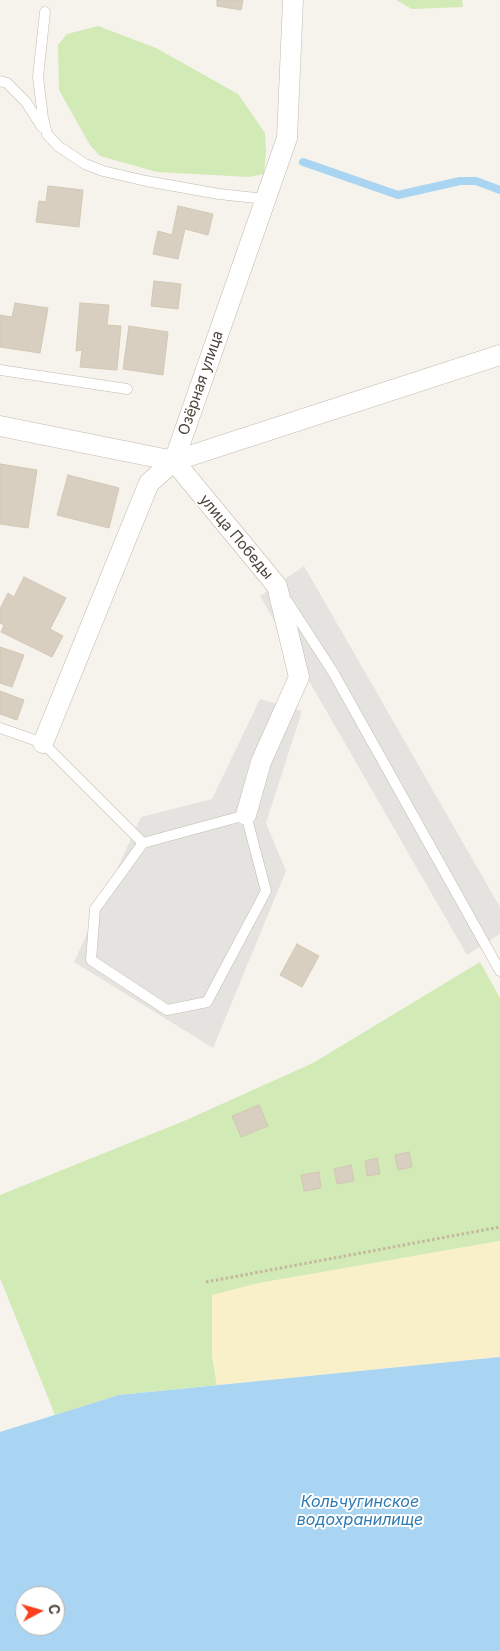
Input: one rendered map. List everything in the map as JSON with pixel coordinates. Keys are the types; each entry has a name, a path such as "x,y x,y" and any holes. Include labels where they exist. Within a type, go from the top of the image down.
{"street":[{"name":"Озёрная улица","path":"174,462 286,138 292,0"},
{"path":"43,743 149,483 174,462 500,355"},
{"path":"0,426 174,462"},
{"name":"улица Победы","path":"174,462 277,586 299,677 261,762 246,815"}],"lane":[{"path":"45,12 38,77 42,118 47,134"},
{"path":"0,81 7,83 26,102 47,134 58,146 85,164 103,171 146,181 219,194 265,198"},
{"path":"0,370 127,390"},
{"path":"277,586 333,672 500,971"},
{"path":"0,728 43,743 143,843"},
{"path":"246,815 266,892 207,1002 167,1010 91,960 95,909 143,843 246,815"}],"path":[{"path":"206,1282 500,1227"}],"green space":[{"path":"396,0 462,0 463,7 412,9"},
{"path":"98,26 156,48 238,94 265,133 264,174 249,177 157,172 100,156 90,145 59,90 58,45 67,34"},
{"path":"480,962 500,998 500,1241 254,1284 212,1355 217,1385 119,1395 55,1415 0,1278 0,1195 184,1121 313,1063"}],"sand":[{"path":"500,1241 500,1357 217,1385 212,1355 212,1295 254,1284"}],"shaded area":[{"path":"304,566 500,907 500,934 467,955 260,596"},
{"path":"260,699 302,711 266,823 286,871 213,1048 74,962 141,817 212,799"}],"water":[{"name":"Кольчугинское водохранилище","path":"500,1357 500,1651 0,1651 0,1432 119,1395"}],"building":[{"path":"217,0 243,0 241,10 217,6"},
{"path":"48,186 83,190 79,227 36,222 39,201 46,202"},
{"path":"178,206 213,214 208,235 185,229 178,259 153,254 158,231 172,235"},
{"path":"154,281 181,284 178,309 151,306"},
{"path":"15,303 48,308 40,353 0,347 0,315 12,317"},
{"path":"80,303 109,305 107,325 121,326 117,370 80,367 82,350 76,351"},
{"path":"129,326 168,332 163,375 123,369"},
{"path":"0,464 37,470 28,528 0,524"},
{"path":"68,475 119,488 109,528 57,515"},
{"path":"24,577 66,598 50,629 63,636 52,657 1,632 4,625 0,623 0,609 8,593 14,597"},
{"path":"0,647 24,655 12,687 0,683"},
{"path":"0,691 24,700 17,720 0,714"},
{"path":"297,944 319,956 302,987 280,975"},
{"path":"259,1105 268,1126 241,1137 232,1116"},
{"path":"409,1152 412,1167 398,1170 395,1155"},
{"path":"377,1158 380,1174 367,1176 365,1161"},
{"path":"351,1165 354,1181 337,1184 334,1169"},
{"path":"319,1172 321,1188 304,1191 301,1175"}],"waterway":[{"path":"303,162 398,195 460,181 476,181 500,190"}]}
